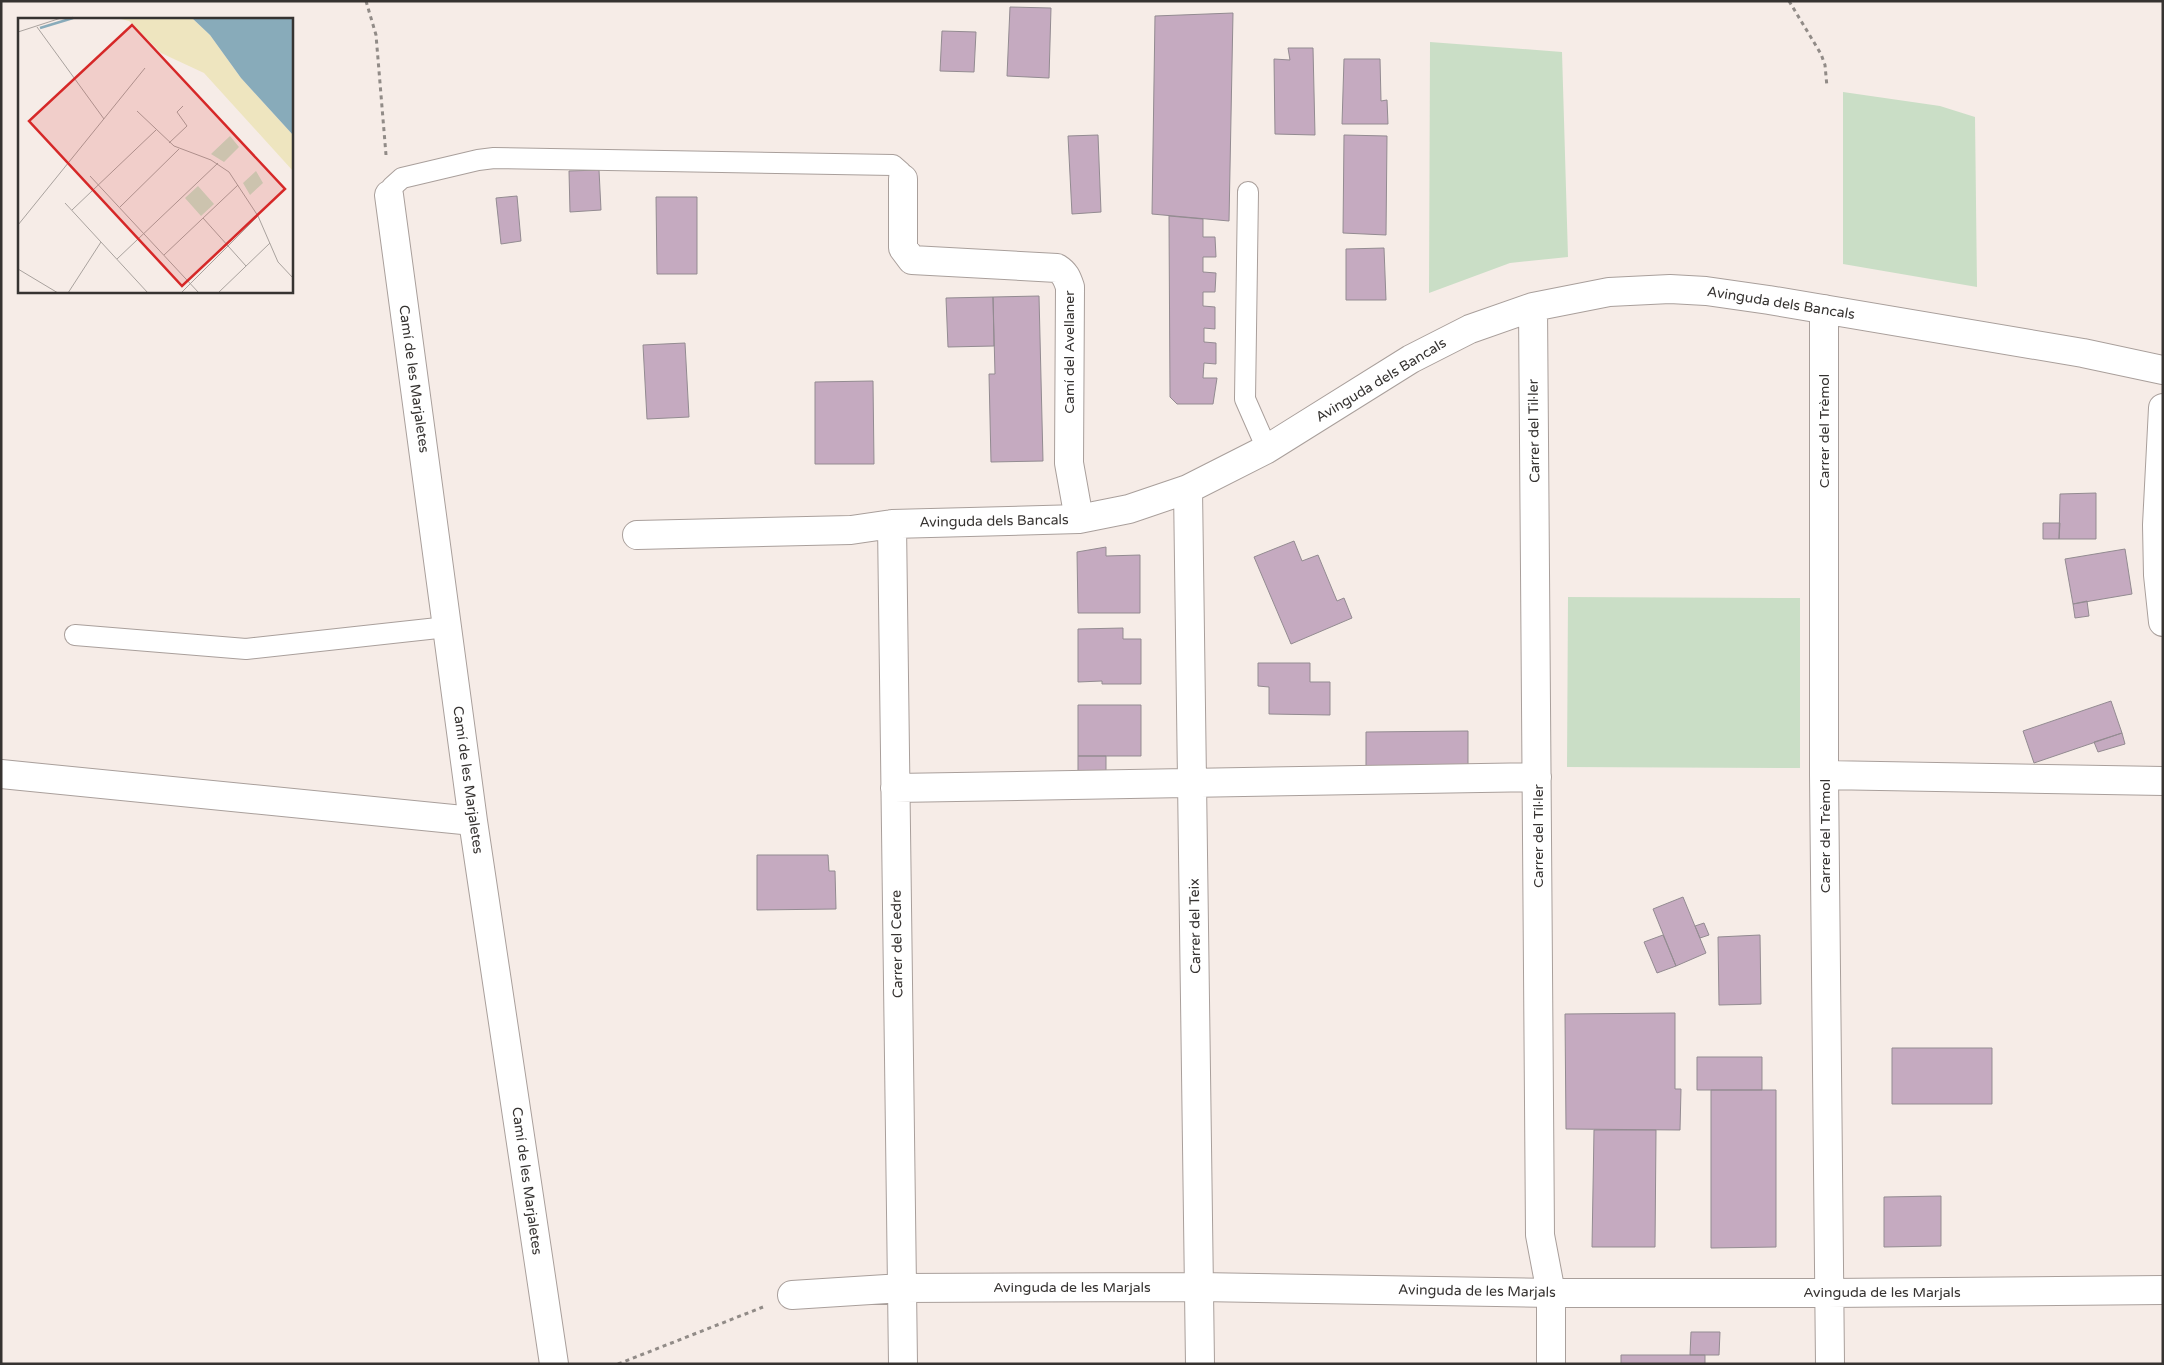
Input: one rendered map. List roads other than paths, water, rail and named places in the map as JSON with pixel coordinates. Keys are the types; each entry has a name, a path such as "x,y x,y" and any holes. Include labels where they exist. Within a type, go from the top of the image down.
{"street":[{"name":"Camí del Avellaner","path":"903,179 903,248 912,260 1057,268 1064,272 1070,287 1069,463 1079,520"},
{"name":"Camí de les Marjaletes","path":"389,195 473,821 554,1364"},
{"name":"Avinguda dels Bancals","path":"637,534 851,530 892,524 1079,520 1129,508 1188,489 1267,449 1432,347 1493,320 1533,307 1609,292 1670,290 1715,292 2083,353 2163,370"},
{"name":"Carrer del Til·ler","path":"1533,307 1540,1235 1552,1292 1551,1364"},
{"name":"Carrer del Trèmol","path":"1824,309 1824,775 1830,1364"},
{"path":"2163,408 2157,525 2158,575 2163,622"},
{"name":"Carrer del Teix","path":"1188,489 1200,1364"},
{"name":"Carrer del Cedre","path":"892,524 903,1364"},
{"path":"1,774 473,821"},
{"path":"1824,775 2163,782"},
{"path":"895,788 1537,777"},
{"name":"Avinguda de les Marjals","path":"792,1295 902,1288 1200,1287 1552,1292 1829,1293 2163,1290"}],"lane":[{"path":"389,195 392,186 402,178 494,158 893,165 901,172 903,179"},
{"path":"1248,192 1245,399 1267,449"},
{"path":"75,635 246,649 447,627"}]}
